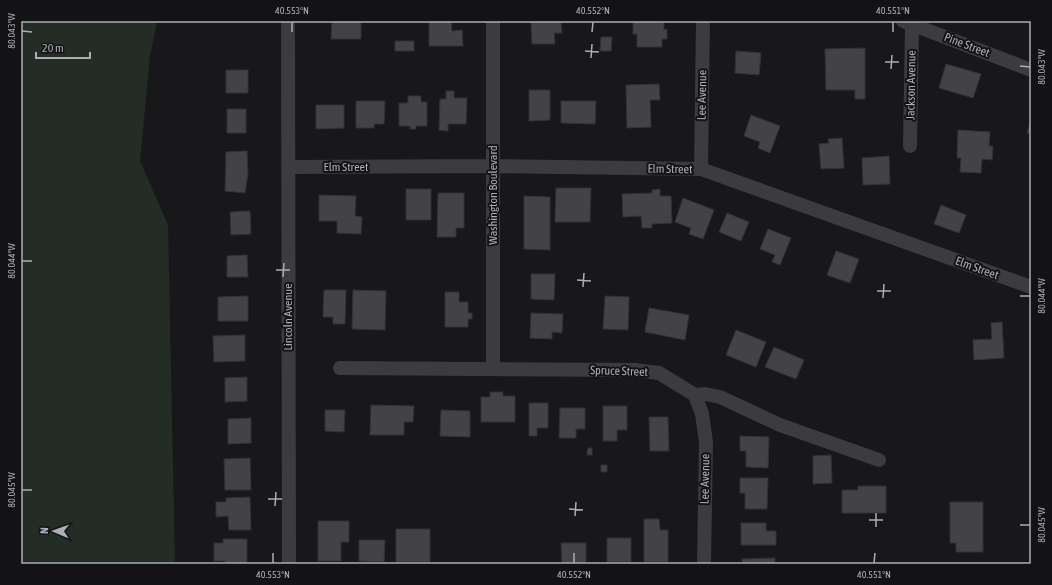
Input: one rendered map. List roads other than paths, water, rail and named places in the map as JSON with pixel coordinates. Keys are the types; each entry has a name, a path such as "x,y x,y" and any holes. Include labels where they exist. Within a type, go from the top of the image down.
{"street":[{"name":"Lincoln Avenue","path":"288,21 288,564"},
{"name":"Washington Boulevard","path":"493,21 493,369"},
{"name":"Lee Avenue","path":"701,169 703,21"},
{"name":"Pine Street","path":"907,23 1031,70"},
{"name":"Jackson Avenue","path":"907,23 910,146"},
{"name":"Elm Street","path":"288,167 493,166 701,169 1031,287"},
{"name":"Spruce Street","path":"340,368 635,370 659,373 695,395 705,394 720,397 780,426 879,460"},
{"name":"Lee Avenue","path":"695,395 702,414 706,442 704,564"}]}
